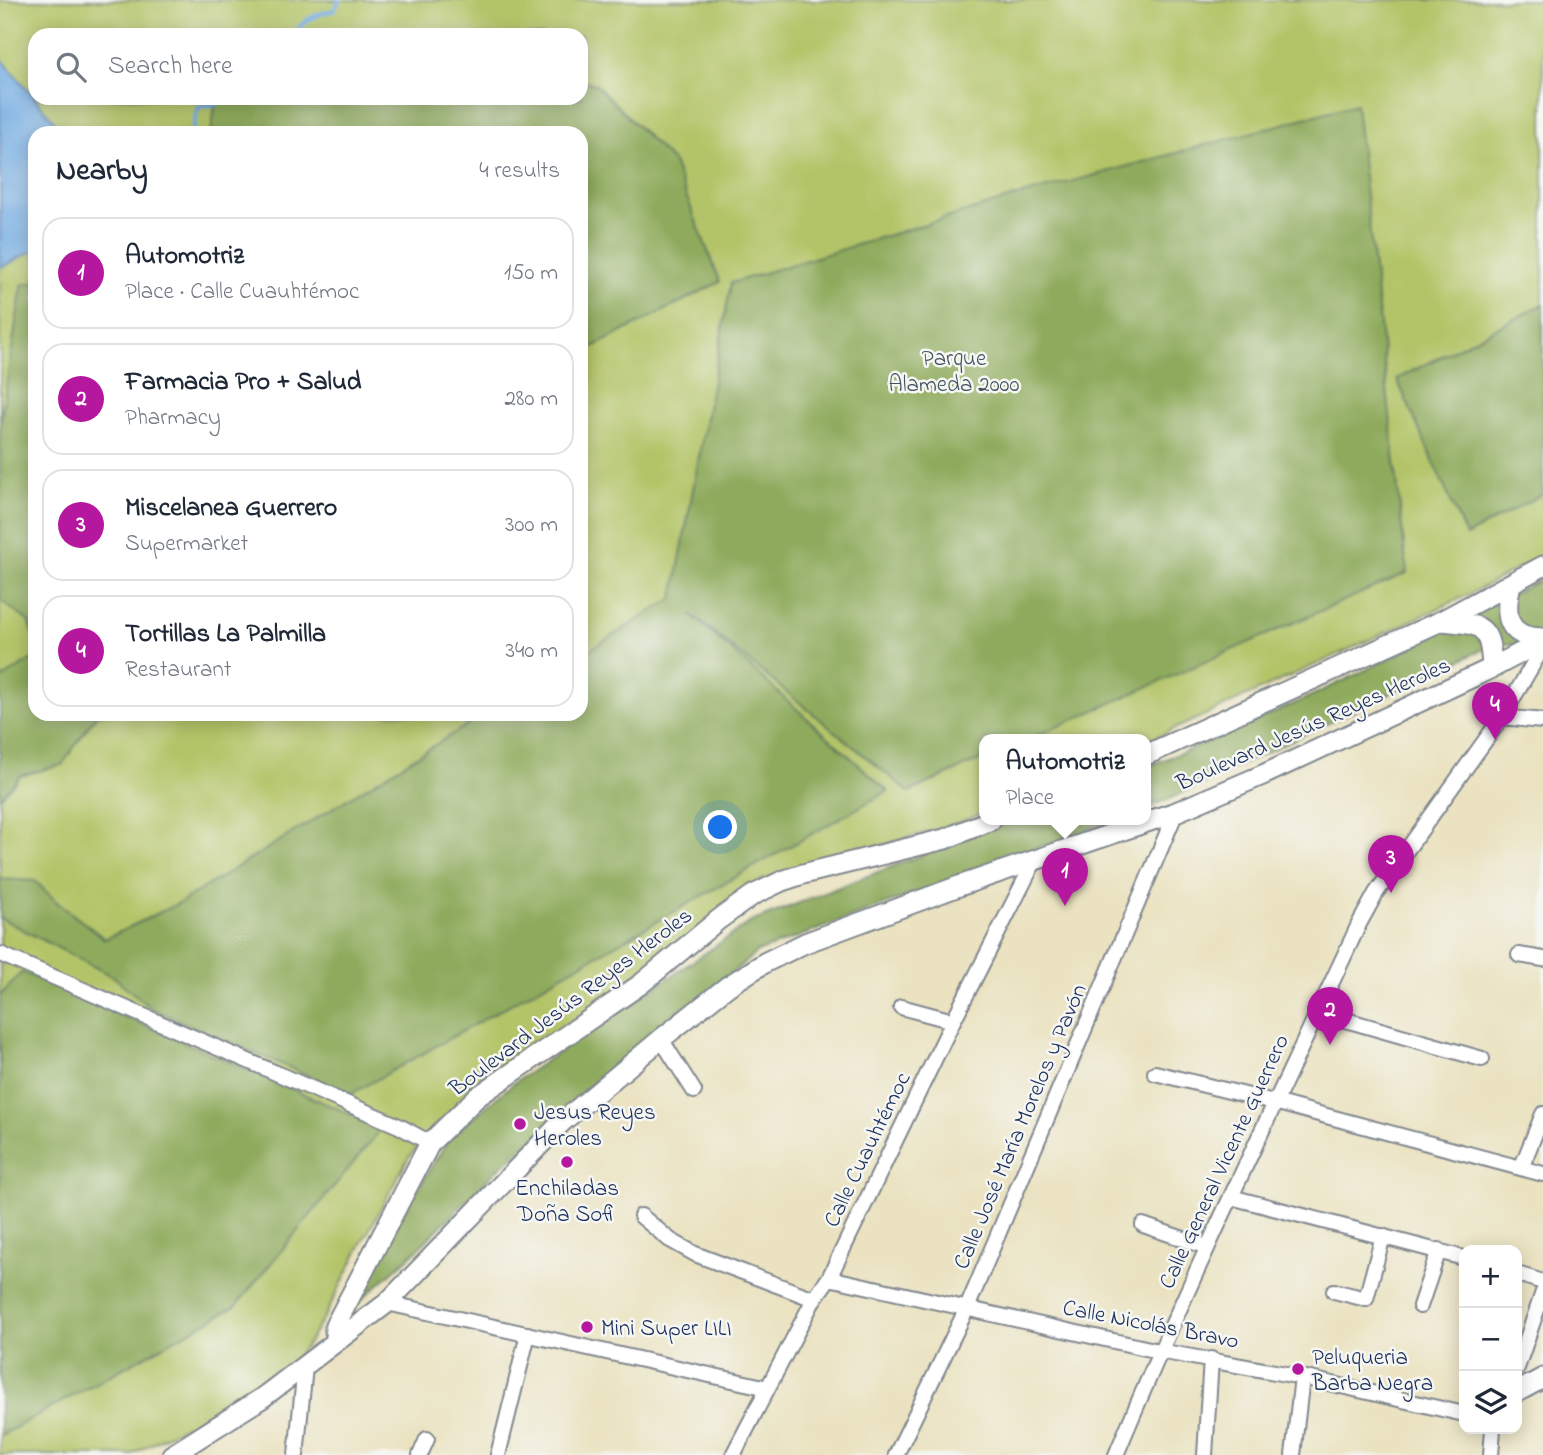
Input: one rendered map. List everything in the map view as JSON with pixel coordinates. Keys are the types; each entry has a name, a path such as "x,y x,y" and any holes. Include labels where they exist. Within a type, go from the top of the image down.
{"main road":[{"name":"Boulevard Jesús Reyes Heroles","path":"1151,753 1441,621 1543,566"},
{"path":"1511,584 1506,605 1510,622 1523,636 1543,639"},
{"path":"1441,621 1470,624 1485,631 1491,647 1492,668"},
{"name":"Boulevard Jesús Reyes Heroles","path":"1151,821 1265,774 1492,668 1543,639"},
{"name":"Boulevard Jesús Reyes Heroles","path":"340,1338 335,1332 335,1326 430,1143 482,1092 641,984 718,920 753,895 803,874 932,843 979,825"},
{"name":"Boulevard Jesús Reyes Heroles","path":"172,1455 262,1398 387,1303 562,1122 727,986 766,962 805,943 1138,825"},
{"path":"1522,1389 1543,1378"}],"street":[{"name":"Calle General Vicente Guerrero","path":"1116,1455 1159,1351 1359,924 1376,893 1502,718 1543,647"},
{"path":"1502,718 1543,721"},
{"name":"Calle José María Morelos y Pavón","path":"896,1455 967,1308 1176,812"},
{"name":"Calle Cuauhtémoc","path":"733,1455 814,1299 829,1278 953,1021 1035,860"},
{"path":"0,954 399,1126 430,1143"},
{"path":"1520,955 1543,959"},
{"path":"901,1007 953,1021"},
{"path":"1318,1012 1482,1059"},
{"path":"661,1039 694,1091"},
{"path":"1156,1073 1522,1166 1543,1174"},
{"path":"1522,1166 1543,1114"},
{"path":"1231,1197 1459,1256"},
{"path":"642,1216 670,1240 695,1254 814,1299"},
{"path":"1143,1225 1207,1247"},
{"path":"1335,1291 1366,1299 1383,1236"},
{"path":"1420,1306 1439,1250"},
{"path":"1522,1276 1543,1282"},
{"name":"Calle Nicolás Bravo","path":"829,1278 1159,1351 1302,1377 1459,1412"},
{"path":"1522,1353 1543,1292"},
{"path":"387,1303 768,1388"},
{"path":"498,1455 528,1334"},
{"path":"1205,1455 1211,1359"},
{"path":"296,1455 305,1367"},
{"path":"1293,1455 1302,1377"},
{"path":"1491,1455 1493,1434"},
{"path":"420,1455 426,1439"}],"green space":[{"name":"Parque Alameda 2000","path":"0,0 1536,0 1543,4 1543,555 1472,593 1151,740 1151,734 979,734 979,814 958,823 762,880 605,1006 481,1082 410,1155 327,1312 306,1346 282,1374 131,1455 0,1455"},
{"path":"588,82 595,84 673,162 720,282 588,349 588,126 212,126 215,105 588,105"},
{"path":"1356,104 1407,573 1041,734 979,734 979,760 909,792 691,614 888,791 351,1094 152,1009 114,977 0,918 0,879 35,881 58,903 105,939 179,903 474,721 588,721 588,651 673,598 731,283 1018,196"},
{"path":"28,284 28,621 0,600 0,424 22,285"},
{"path":"1543,304 1543,494 1466,536 1397,379"},
{"path":"1543,579 1543,630 1522,643 1492,645 1151,806 1151,765 1319,692 1397,655"},
{"path":"28,662 28,721 92,721 62,765 20,776 0,798 0,680"},
{"path":"997,825 1100,825 757,952 498,1169 417,1250 357,1303 402,1214 450,1137 515,1082 751,922"},
{"path":"22,972 382,1128 236,1306 0,1436 0,996"}],"water":[{"path":"0,57 28,90 28,105 40,105 58,126 28,126 28,254 0,268"}],"waterway":[{"path":"298,28 316,15 334,10 339,0"},
{"path":"194,126 198,107 209,105"}],"place":[{"name":"Tortillas La Palmilla","path":"1495,740"},
{"name":"Miscelanea Guerrero","path":"1391,893"},
{"name":"Automotriz","path":"1065,906"},
{"name":"Farmacia Pro + Salud","path":"1330,1045"},
{"name":"Jesus Reyes Heroles","path":"520,1124"},
{"name":"Enchiladas Doña Sofi","path":"567,1162"},
{"name":"Mini Super LILI","path":"587,1327"},
{"name":"Peluqueria Barba Negra","path":"1298,1369"}]}
